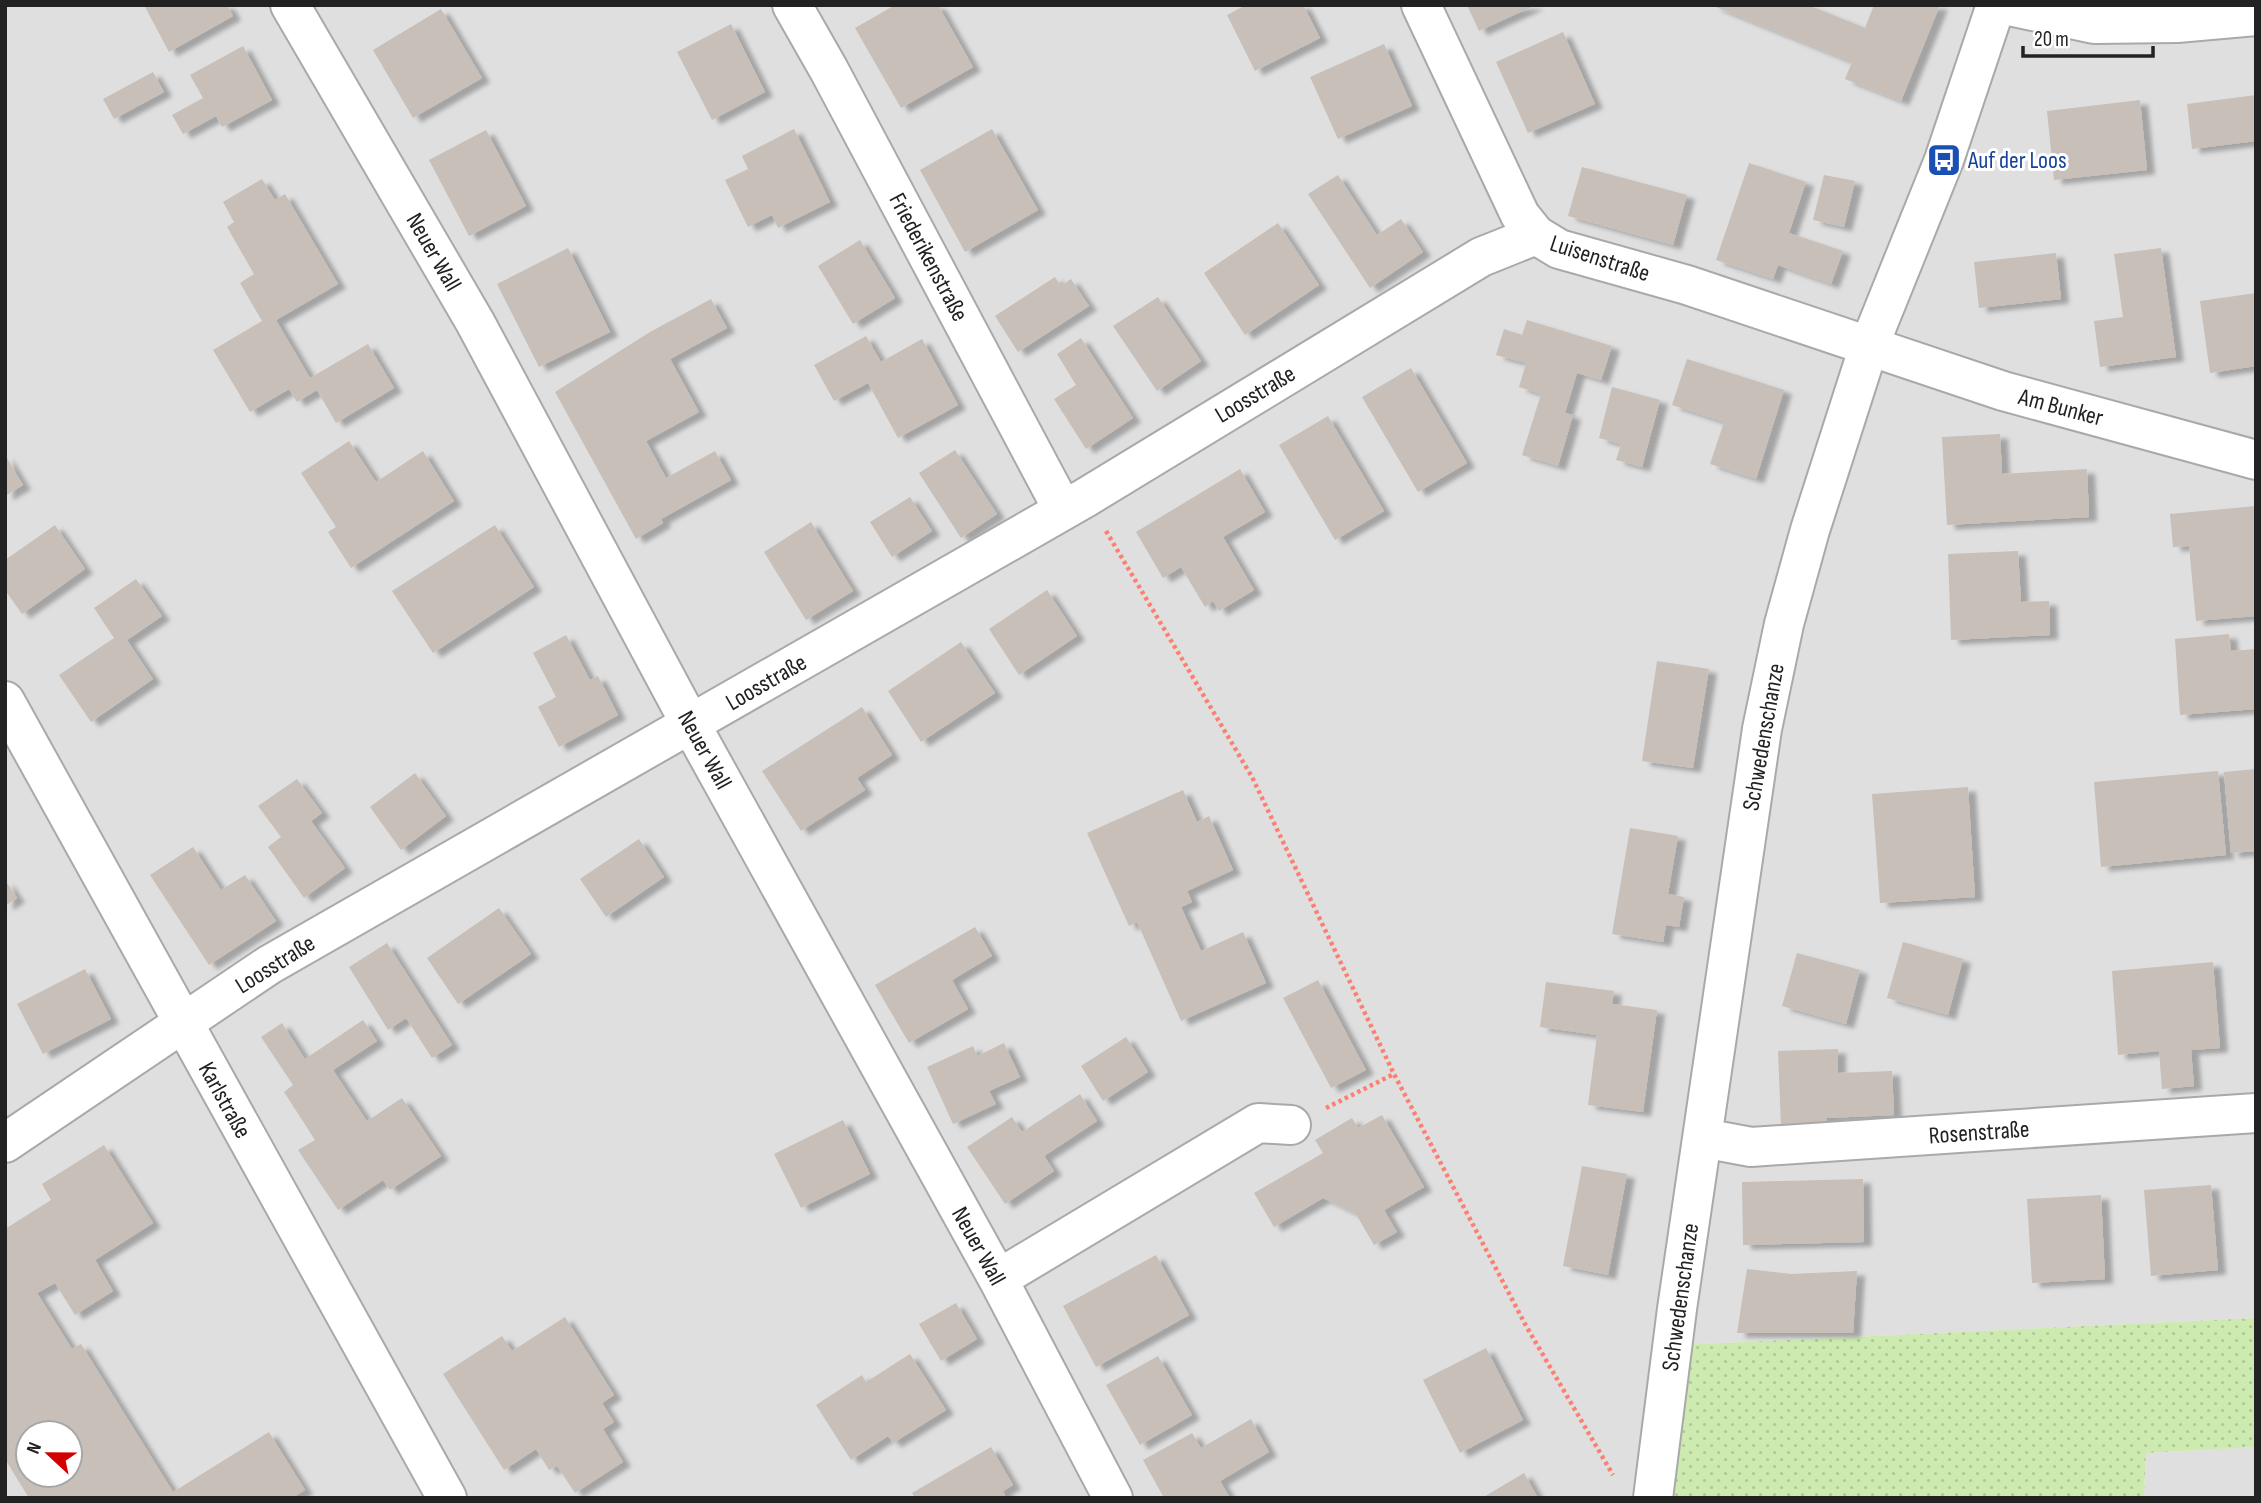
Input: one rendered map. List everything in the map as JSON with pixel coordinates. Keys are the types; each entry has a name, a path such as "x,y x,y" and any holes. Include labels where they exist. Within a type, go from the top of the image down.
{"street":[{"name":"Neuer Wall","path":"289,5 475,322 691,725 998,1279 1113,1498"},
{"name":"Friederikenstraße","path":"792,5 1074,504"},
{"name":"Luisenstraße","path":"1421,5 1520,215 1536,235 1559,249 1687,285 1869,346"},
{"name":"Schwedenschanze","path":"1636,1492 1677,1309 1762,729 1784,624 1814,517 1869,346 1944,160 1996,5"},
{"path":"2004,5 2094,24 2177,23 2256,16"},
{"name":"Loosstraße","path":"5,1143 269,965 1074,504 1481,257 1536,235"},
{"name":"Am Bunker","path":"1869,346 2003,391 2256,460"},
{"name":"Karlstraße","path":"5,701 447,1498"},
{"name":"Rosenstraße","path":"1703,1138 1751,1147 2256,1113"},
{"path":"998,1279 1258,1124 1291,1125"}],"path":[{"path":"1074,504 1252,777 1394,1074 1525,1324 1636,1492"},
{"path":"1291,1125 1394,1074"}],"shaded area":[{"path":"5,5 2256,5 2256,1318 1680,1345 1665,1498 5,1498"},
{"path":"2256,1447 2256,1498 2144,1498 2146,1453"}],"green space":[{"path":"2256,1318 2256,1447 2146,1453 2144,1498 1665,1498 1680,1345"}],"building":[{"path":"144,5 227,5 233,16 169,52"},
{"path":"895,5 938,5 973,67 901,108 855,28"},
{"path":"1246,5 1303,5 1320,38 1255,71 1227,15"},
{"path":"1467,5 1536,5 1479,31"},
{"path":"1711,5 1808,5 1865,28 1874,5 1940,5 1901,101 1845,79 1852,62"},
{"path":"441,9 482,78 413,118 373,50"},
{"path":"731,24 765,92 712,120 677,52"},
{"path":"1563,32 1595,104 1528,133 1496,62"},
{"path":"1384,44 1412,106 1338,139 1310,77"},
{"path":"243,46 272,100 222,127 216,116 183,134 172,115 203,98 190,75"},
{"path":"153,72 164,92 114,119 103,99"},
{"path":"2256,95 2256,141 2192,149 2187,104"},
{"path":"2140,100 2147,170 2054,180 2047,111"},
{"path":"794,129 830,202 778,228 772,215 748,227 725,180 748,169 742,156"},
{"path":"992,129 1038,210 965,252 920,170"},
{"path":"486,130 526,206 469,236 429,160"},
{"path":"1749,163 1806,182 1789,233 1843,251 1831,284 1778,265 1773,279 1716,260"},
{"path":"1582,167 1687,195 1673,245 1568,216"},
{"path":"1338,175 1377,235 1401,219 1423,252 1370,288 1308,194"},
{"path":"1824,175 1855,181 1844,227 1813,220"},
{"path":"262,179 275,200 285,194 338,284 276,320 310,378 368,344 394,388 336,423 317,390 297,402 289,389 250,412 213,350 262,321 240,283 254,274 227,227 234,222 223,202"},
{"path":"1278,223 1319,285 1245,335 1204,273"},
{"path":"860,240 895,298 853,324 818,266"},
{"path":"568,248 610,332 539,367 497,284"},
{"path":"2161,248 2176,357 2100,367 2094,321 2123,317 2114,254"},
{"path":"2056,253 2061,299 1979,308 1974,262"},
{"path":"1055,277 1061,286 1071,279 1089,306 1018,352 995,316"},
{"path":"2256,293 2256,366 2210,373 2200,301"},
{"path":"1158,297 1201,361 1157,391 1113,326"},
{"path":"711,299 727,328 670,359 699,412 646,441 666,478 715,451 731,480 661,519 663,523 636,539 555,392 650,332"},
{"path":"1527,320 1612,346 1601,380 1577,373 1565,413 1573,415 1558,466 1522,455 1541,394 1519,387 1526,363 1496,355 1504,329 1522,335"},
{"path":"866,336 881,362 922,339 958,405 898,438 868,383 834,401 814,365"},
{"path":"1081,338 1133,418 1086,449 1054,399 1076,385 1057,354"},
{"path":"1687,359 1784,390 1756,479 1710,464 1724,422 1672,405"},
{"path":"1411,368 1467,463 1418,492 1362,397"},
{"path":"1612,387 1660,400 1642,467 1616,460 1621,444 1599,438"},
{"path":"1328,416 1384,511 1335,540 1279,445"},
{"path":"2000,434 2002,474 2087,469 2089,517 1947,525 1942,437"},
{"path":"349,441 376,482 423,451 454,501 351,568 328,532 336,527 301,473"},
{"path":"955,450 997,514 961,538 919,473"},
{"path":"5,455 23,485 5,496"},
{"path":"1240,469 1265,512 1223,537 1254,590 1219,611 1213,601 1205,607 1181,567 1163,578 1136,532"},
{"path":"910,497 932,531 892,557 870,522"},
{"path":"2256,506 2256,616 2196,621 2189,546 2173,547 2170,514"},
{"path":"811,522 853,591 806,620 764,552"},
{"path":"55,525 85,569 22,614 5,590 5,560"},
{"path":"495,525 534,587 433,653 392,591"},
{"path":"2018,551 2021,602 2049,601 2050,635 1951,640 1948,554"},
{"path":"136,579 162,616 127,640 153,679 91,722 59,675 114,638 94,608"},
{"path":"1047,590 1077,636 1019,675 989,629"},
{"path":"2229,634 2231,651 2256,649 2256,709 2180,715 2175,639"},
{"path":"566,635 590,680 598,676 618,715 559,747 538,707 556,697 533,653"},
{"path":"961,642 995,693 921,742 888,691"},
{"path":"1657,661 1709,669 1693,768 1642,761"},
{"path":"862,707 892,755 857,778 865,790 801,831 762,771"},
{"path":"2256,769 2256,851 2231,853 2224,772"},
{"path":"2218,771 2226,855 2101,867 2094,782"},
{"path":"415,773 446,816 401,850 370,807"},
{"path":"297,779 322,813 311,821 345,868 304,898 268,847 281,837 258,806"},
{"path":"1968,787 1975,897 1880,903 1872,794"},
{"path":"1183,790 1197,822 1209,816 1233,870 1187,891 1192,902 1181,907 1201,951 1243,932 1266,983 1181,1021 1137,922 1129,926 1087,833"},
{"path":"1630,828 1678,836 1668,894 1684,897 1679,927 1666,925 1663,942 1612,934"},
{"path":"639,839 664,877 606,917 580,879"},
{"path":"193,847 221,890 245,875 276,921 209,965 150,875"},
{"path":"5,880 17,898 5,906"},
{"path":"499,908 531,954 458,1004 427,958"},
{"path":"975,927 992,956 952,980 968,1009 909,1043 875,985"},
{"path":"1903,942 1963,959 1948,1015 1887,998"},
{"path":"387,943 452,1045 432,1058 406,1018 388,1030 349,967"},
{"path":"1797,953 1860,970 1846,1024 1782,1006"},
{"path":"2213,962 2220,1048 2191,1050 2194,1086 2162,1089 2159,1051 2118,1055 2112,971"},
{"path":"85,969 111,1019 43,1054 17,1004"},
{"path":"1318,980 1366,1070 1331,1088 1283,998"},
{"path":"1546,982 1614,991 1612,1004 1657,1010 1643,1112 1588,1105 1597,1035 1540,1027"},
{"path":"363,1020 377,1041 333,1070 367,1121 402,1098 441,1156 390,1190 383,1180 338,1210 298,1150 315,1140 284,1092 293,1085 261,1037 282,1023 305,1059"},
{"path":"1126,1037 1148,1072 1103,1101 1081,1066"},
{"path":"1004,1043 1020,1077 989,1091 996,1104 953,1124 927,1067 973,1046 977,1056"},
{"path":"1838,1049 1838,1073 1892,1071 1894,1115 1827,1118 1827,1126 1781,1128 1778,1051"},
{"path":"1080,1094 1097,1121 1044,1156 1054,1171 1005,1204 967,1147 1012,1117 1022,1132"},
{"path":"1382,1115 1424,1187 1384,1210 1397,1232 1374,1245 1356,1214 1323,1198 1274,1227 1254,1193 1323,1153 1315,1140 1352,1118 1358,1128"},
{"path":"843,1120 870,1174 801,1208 774,1154"},
{"path":"104,1145 153,1223 95,1260 113,1291 75,1315 55,1283 37,1293 72,1349 81,1344 173,1492 269,1432 305,1490 292,1498 29,1498 23,1489 84,1489 84,1419 14,1419 14,1474 5,1459 5,1229 51,1200 42,1184"},
{"path":"1582,1166 1627,1174 1608,1275 1563,1266"},
{"path":"1863,1179 1864,1242 1743,1245 1742,1182"},
{"path":"2211,1185 2218,1270 2151,1276 2144,1190"},
{"path":"2101,1195 2105,1279 2032,1283 2027,1199"},
{"path":"1156,1255 1189,1315 1096,1367 1063,1306"},
{"path":"1747,1269 1791,1274 1857,1271 1853,1333 1737,1333"},
{"path":"956,1303 977,1339 941,1361 919,1324"},
{"path":"565,1317 614,1395 602,1403 614,1422 603,1429 623,1462 575,1493 557,1466 549,1470 536,1449 504,1470 443,1374 502,1336 512,1351"},
{"path":"1486,1348 1523,1420 1460,1453 1423,1380"},
{"path":"910,1354 946,1410 893,1443 888,1436 851,1460 816,1405 862,1375 866,1382"},
{"path":"1158,1356 1192,1415 1140,1445 1106,1385"},
{"path":"1251,1419 1269,1452 1220,1481 1230,1498 1164,1498 1143,1460 1192,1433 1201,1448"},
{"path":"991,1447 1013,1485 1003,1491 1006,1498 915,1498 912,1493"},
{"path":"1524,1473 1538,1498 1482,1498"}],"place":[{"name":"Auf der Loos","path":"1944,160"}]}
